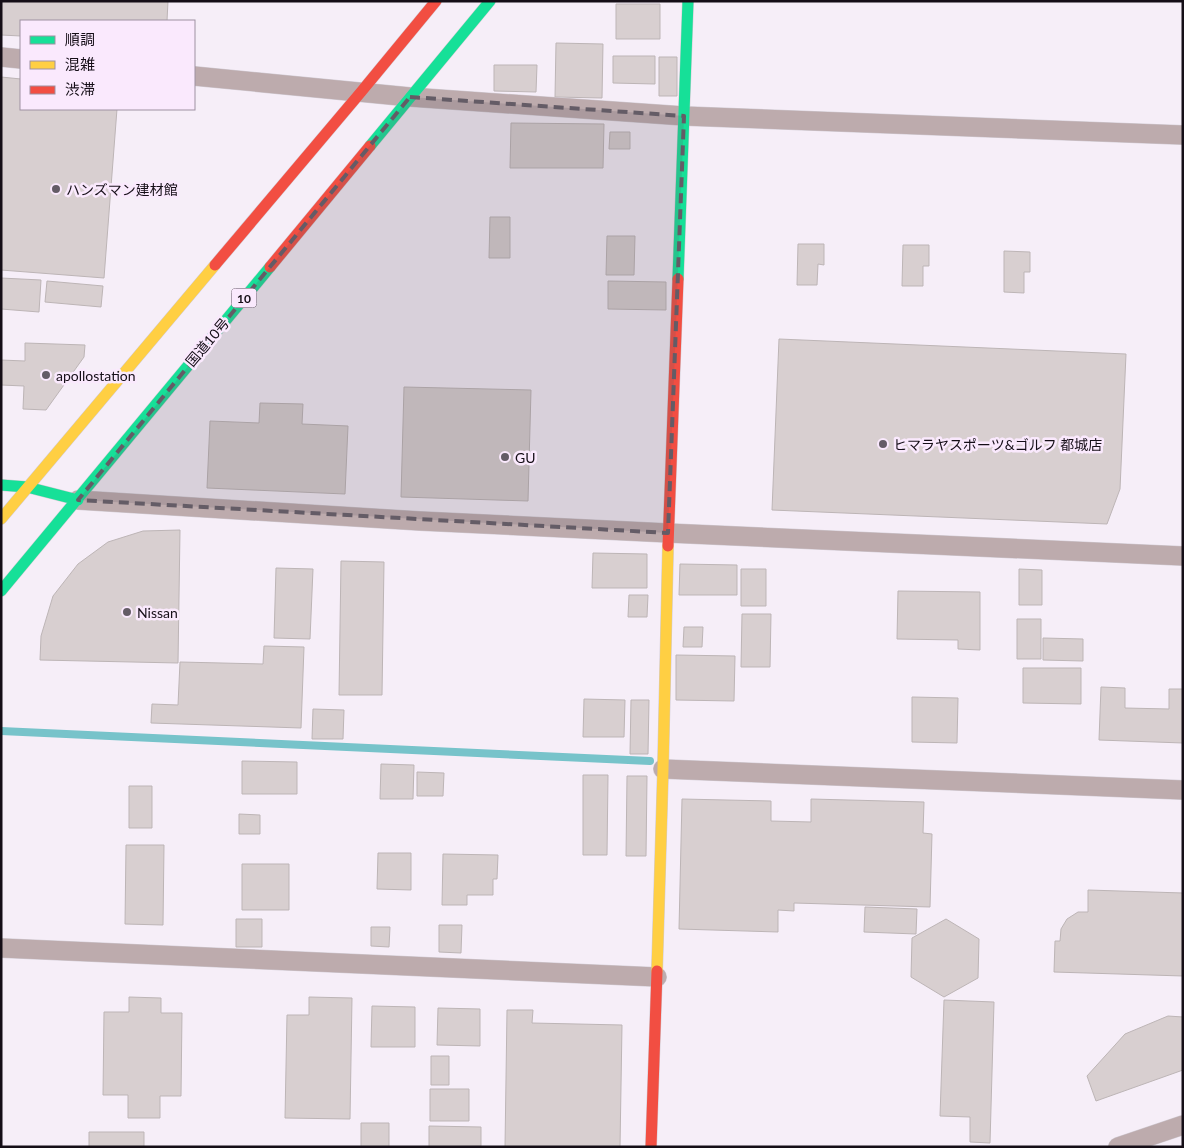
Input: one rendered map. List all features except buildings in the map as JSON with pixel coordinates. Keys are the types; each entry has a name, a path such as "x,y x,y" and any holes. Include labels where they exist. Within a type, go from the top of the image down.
{"main road":[{"path":"1,520 436,1"},
{"name":"国道10号","path":"1,591 490,1"},
{"path":"651,1147 663,769 668,533 688,1"},
{"path":"1,485 27,487 78,500"}],"street":[{"path":"1,57 20,59"},
{"path":"195,76 410,96 684,116 1183,136"},
{"path":"78,500 420,521 1183,556"},
{"path":"663,769 1183,790"},
{"path":"1,948 657,977"},
{"path":"1118,1147 1183,1124"}],"highlighted area":[{"path":"410,97 684,116 668,533 78,500"}],"waterway":[{"path":"1,731 650,761"}],"traffic: fast":[{"path":"370,146 490,1"},
{"path":"678,279 688,1"},
{"path":"1,591 270,267"},
{"path":"1,485 27,487 78,500"}],"traffic: slow":[{"path":"1,519 215,265"},
{"path":"657,971 668,546"}],"traffic: jam":[{"path":"215,265 436,1"},
{"path":"270,267 370,146"},
{"path":"668,546 678,279"},
{"path":"651,1147 657,971"}],"place":[{"name":"ハンズマン建材館","path":"56,189"},
{"name":"apollostation","path":"46,375"},
{"name":"ヒマラヤスポーツ&ゴルフ 都城店","path":"883,444"},
{"name":"GU","path":"505,457"},
{"name":"Nissan","path":"127,612"}]}
